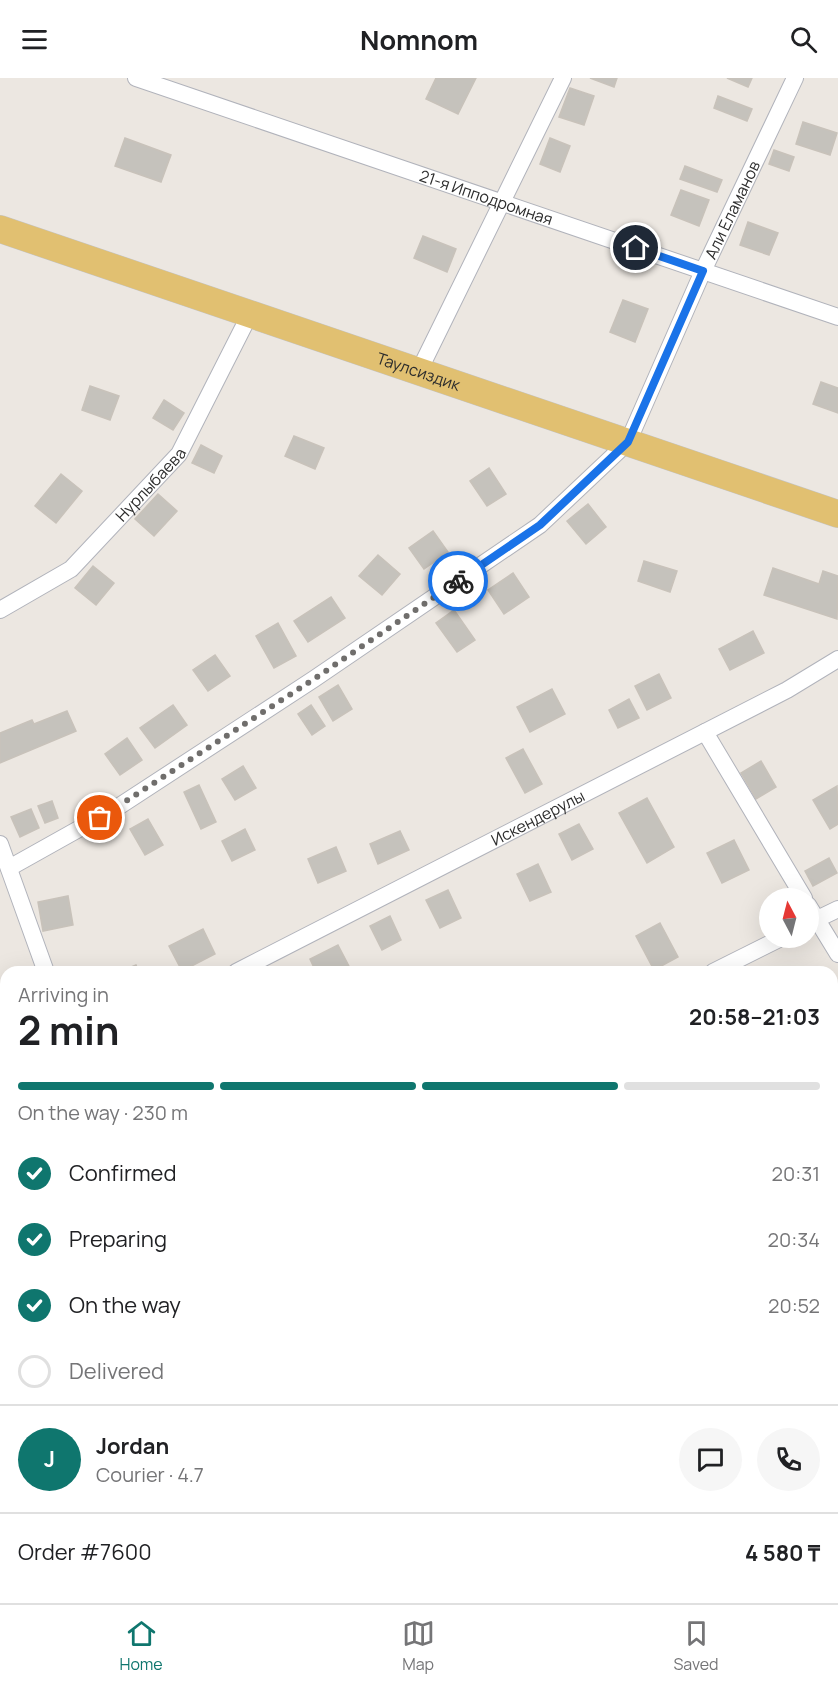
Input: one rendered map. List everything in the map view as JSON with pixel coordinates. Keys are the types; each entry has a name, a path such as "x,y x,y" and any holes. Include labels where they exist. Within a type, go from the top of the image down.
{"main road":[{"name":"Таулсиздик","path":"0,228 838,514"}],"street":[{"name":"21-я Ипподромная","path":"136,78 838,317"},
{"path":"419,371 563,78"},
{"name":"Али Еламанов","path":"628,442 703,271 795,78"},
{"name":"Нурлыбаева","path":"0,610 71,569 179,454 250,314"},
{"path":"9,868 118,807 314,679 540,525 628,442"},
{"name":"Искендерулы","path":"248,966 787,690 838,659"},
{"path":"705,732 798,888"},
{"path":"0,844 44,966"},
{"path":"819,914 838,909"},
{"path":"819,927 838,954"},
{"path":"725,966 761,948"}],"building":[{"path":"436,78 476,78 458,114 426,99"},
{"path":"590,78 617,78 614,87"},
{"path":"727,78 752,78 748,87"},
{"path":"570,88 594,96 584,125 559,117"},
{"path":"718,96 752,109 747,121 714,108"},
{"path":"803,122 837,133 830,155 796,144"},
{"path":"125,138 171,155 161,182 115,166"},
{"path":"550,138 570,146 560,172 540,164"},
{"path":"774,150 794,157 789,171 769,164"},
{"path":"685,166 722,180 717,192 680,179"},
{"path":"681,190 709,200 699,226 671,215"},
{"path":"748,222 778,233 769,255 740,245"},
{"path":"423,236 456,249 447,272 414,258"},
{"path":"623,300 648,309 635,342 610,332"},
{"path":"821,382 838,388 838,413 813,404"},
{"path":"90,386 119,396 110,420 82,410"},
{"path":"164,400 184,413 173,430 153,418"},
{"path":"294,436 324,448 315,469 285,456"},
{"path":"201,445 222,456 214,473 192,463"},
{"path":"489,468 506,494 487,506 470,481"},
{"path":"61,474 82,491 56,523 35,506"},
{"path":"158,494 177,511 154,536 135,519"},
{"path":"588,504 606,527 586,544 567,521"},
{"path":"433,531 448,552 424,569 409,548"},
{"path":"378,555 400,574 382,595 359,576"},
{"path":"644,561 677,571 670,592 638,581"},
{"path":"93,566 114,583 96,605 75,588"},
{"path":"773,568 819,584 823,571 838,576 837,619 764,595"},
{"path":"513,573 529,597 504,614 488,590"},
{"path":"331,597 345,618 308,642 294,621"},
{"path":"454,610 475,640 457,652 436,623"},
{"path":"278,623 296,656 274,668 256,636"},
{"path":"753,631 764,653 730,670 719,649"},
{"path":"215,655 230,676 208,691 193,670"},
{"path":"659,674 671,698 647,710 635,686"},
{"path":"338,685 352,709 333,721 319,697"},
{"path":"552,689 565,714 530,732 517,707"},
{"path":"629,699 639,718 618,728 609,710"},
{"path":"173,705 187,725 155,748 140,728"},
{"path":"311,705 325,726 312,735 298,714"},
{"path":"67,711 76,731 0,763 0,733 32,720 34,724"},
{"path":"127,738 142,760 120,775 105,754"},
{"path":"523,749 542,784 525,793 506,758"},
{"path":"761,761 776,787 756,799 741,773"},
{"path":"243,766 256,788 235,800 222,779"},
{"path":"199,785 216,822 201,829 184,792"},
{"path":"837,786 838,824 830,829 813,800"},
{"path":"647,798 674,847 647,863 619,813"},
{"path":"52,801 58,818 45,823 38,806"},
{"path":"31,809 39,828 20,837 11,817"},
{"path":"148,819 163,845 145,855 130,829"},
{"path":"579,824 593,849 572,860 559,834"},
{"path":"245,829 255,850 232,861 222,841"},
{"path":"400,831 409,850 378,864 370,844"},
{"path":"734,840 749,870 722,883 707,853"},
{"path":"336,847 346,871 318,883 308,859"},
{"path":"829,858 837,873 813,886 805,871"},
{"path":"538,864 551,892 530,901 517,874"},
{"path":"448,890 461,918 440,928 426,900"},
{"path":"68,896 73,925 43,931 38,902"},
{"path":"390,916 401,940 382,950 370,926"},
{"path":"660,923 678,957 661,966 652,966 636,936"},
{"path":"203,929 215,954 192,966 179,966 169,946"},
{"path":"338,945 349,966 313,966 310,959"}],"way so far":[{"path":"100,818 314,679 458,581"}],"route":[{"path":"458,581 540,525 628,442 703,271 636,248"}]}
